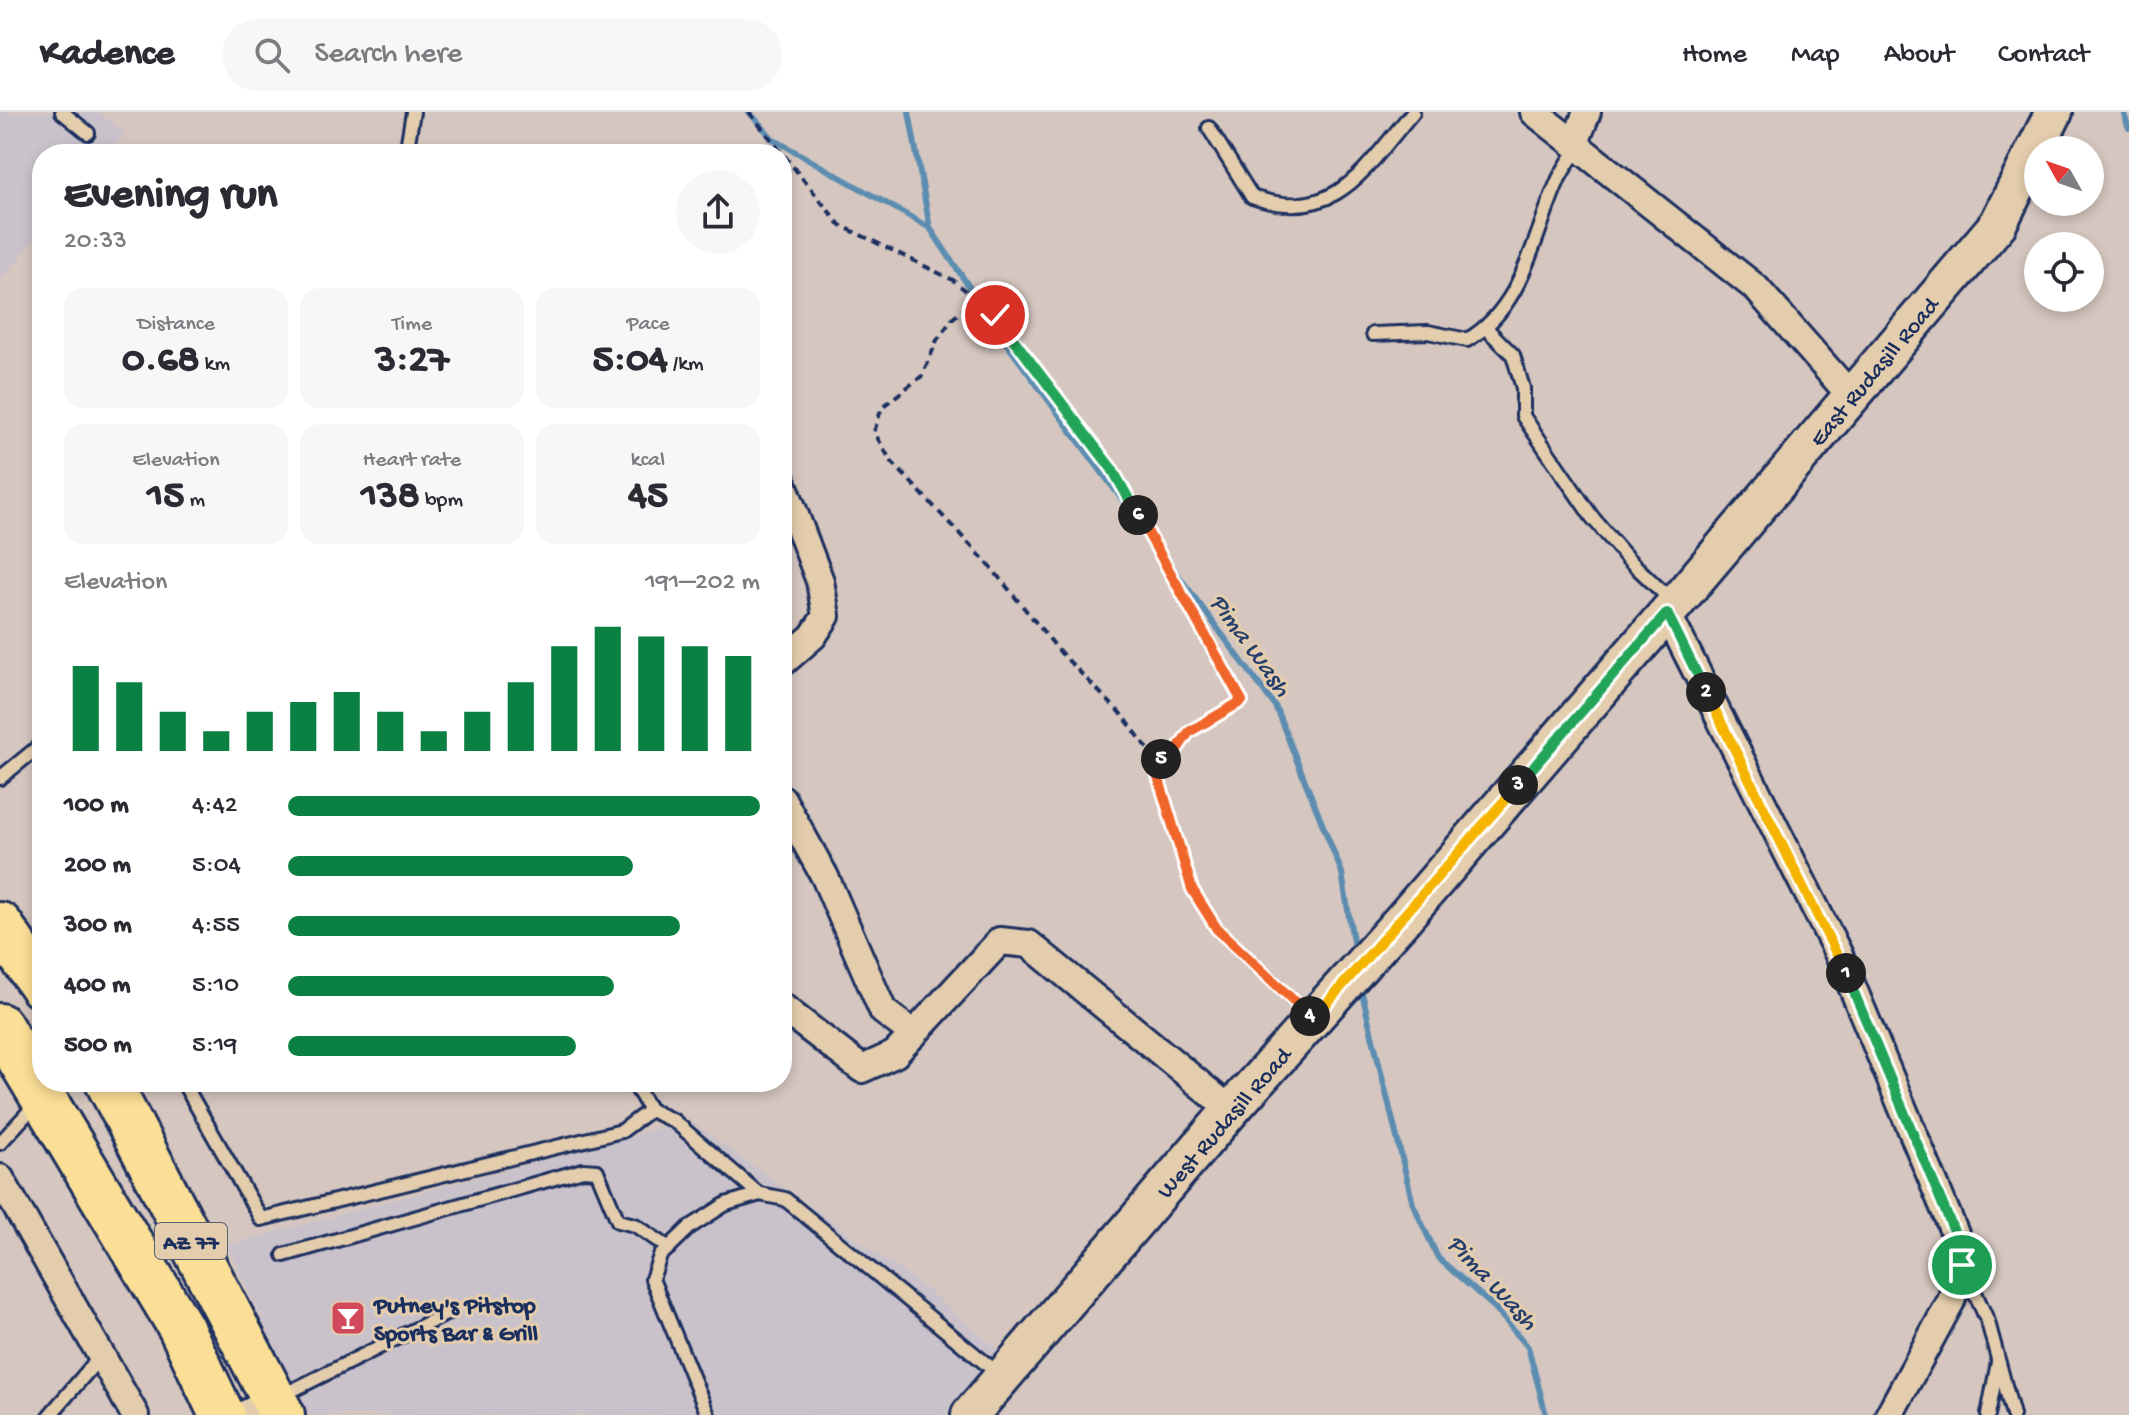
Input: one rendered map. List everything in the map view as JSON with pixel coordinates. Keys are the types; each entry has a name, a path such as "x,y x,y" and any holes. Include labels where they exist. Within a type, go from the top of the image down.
{"highway":[{"path":"0,925 32,971"},
{"name":"AZ 77","path":"0,1026 32,1077"},
{"name":"AZ 77","path":"41,1092 181,1328 222,1415"},
{"name":"AZ 77","path":"113,1092 267,1410"}],"street":[{"path":"1534,112 1756,288 1852,397"},
{"path":"1577,144 1587,112"},
{"name":"East Rudasill Road","path":"1671,609 1998,224 2054,112"},
{"path":"792,507 820,581 826,616 813,636 792,654"},
{"path":"1671,609 1839,955 1955,1234 1962,1265 1951,1301 1889,1415"},
{"name":"West Rudasill Road","path":"970,1415 1231,1110 1671,609"},
{"path":"792,817 825,877 883,1011 914,1034"},
{"path":"792,1015 862,1069 895,1054 1000,941 1029,944 1231,1110"},
{"path":"0,1178 135,1415"}],"lane":[{"path":"62,112 88,133"},
{"path":"1209,128 1252,197 1277,205 1303,206 1341,193 1413,112"},
{"path":"407,144 411,114"},
{"path":"1373,334 1428,332 1467,340 1487,329 1519,282 1557,182 1577,144"},
{"path":"1487,329 1513,355 1523,388 1523,416 1592,517 1671,609"},
{"path":"0,778 32,752"},
{"path":"189,1092 261,1219 622,1131 650,1110"},
{"path":"639,1092 650,1110 674,1121 759,1194"},
{"path":"0,1143 43,1095"},
{"path":"284,1255 583,1170 597,1171 618,1221 635,1225 669,1248"},
{"path":"708,1415 652,1279 660,1256 690,1227 726,1204 759,1194 785,1199 1002,1377"},
{"path":"1962,1265 1988,1322 2013,1415"},
{"path":"267,1410 450,1312"},
{"path":"50,1415 100,1357"},
{"path":"1988,1415 1998,1359"}],"path":[{"path":"749,112 775,144"},
{"path":"792,165 840,225 953,280 995,315 1112,469 1242,701 1189,732 1178,748 1154,763"},
{"path":"995,315 969,306 953,318 937,340 922,376 882,407 874,432 891,461 988,564 1061,653 1124,717 1151,753 1192,889 1217,929 1313,1019"}],"shaded area":[{"path":"0,112 99,112 125,134 116,144 32,144 32,243 0,281"},
{"path":"689,1120 924,1287 1007,1357 957,1415 307,1415 227,1245"}],"waterway":[{"name":"Pima Wash","path":"749,112 773,139 782,144"},
{"path":"909,112 930,228"},
{"path":"2123,112 2129,128"},
{"name":"Pima Wash","path":"792,150 930,228 1009,347 1275,706 1342,873 1355,954"},
{"name":"Pima Wash","path":"1360,985 1413,1204 1438,1258 1495,1308 1528,1347 1546,1415"}],"place":[{"name":"Putney's Pitstop Sports Bar & Grill","path":"348,1318"}],"route":[{"path":"995,315 1112,469 1242,701 1189,732 1178,748 1154,763 1192,889 1217,929 1313,1019 1667,613 1839,955 1955,1234 1962,1265"}]}
